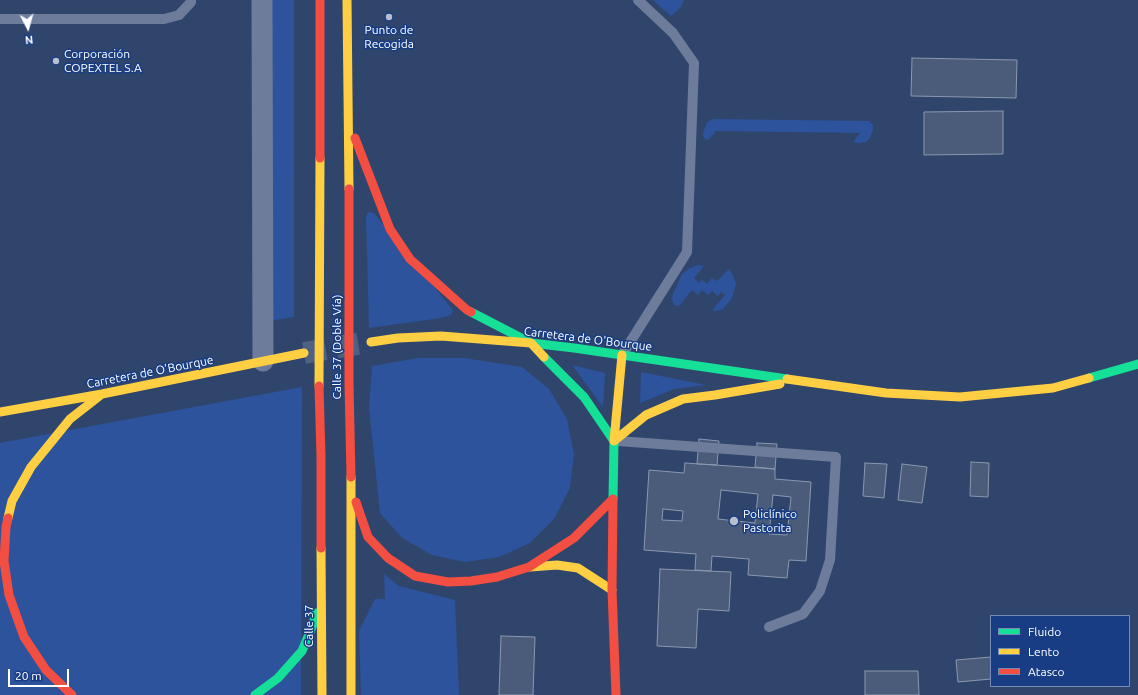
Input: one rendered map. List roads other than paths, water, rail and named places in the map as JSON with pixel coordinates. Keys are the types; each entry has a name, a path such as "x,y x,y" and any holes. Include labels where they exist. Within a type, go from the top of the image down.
{"main road":[{"name":"Calle 37 (Doble Vía)","path":"320,0 319,384 321,457 321,594"},
{"name":"Calle 37 (Doble Vía)","path":"347,0 349,124 351,695"},
{"path":"349,124 390,229 410,259 467,310 532,343 584,397 614,441"},
{"name":"Carretera de O'Bourque","path":"371,342 398,338 441,336 532,343 886,393 960,397 1053,388 1138,364"},
{"name":"Carretera de O'Bourque","path":"0,412 102,394 304,353"},
{"path":"616,695 612,590 614,441 622,355"},
{"path":"614,441 646,415 683,399 800,381"},
{"path":"72,695 46,670 24,637 9,595 4,561 6,527 12,501 31,467 70,419 102,394"},
{"path":"351,487 368,537 388,558 415,576 448,582 471,581 497,577 529,567 557,565 578,568 612,590"},
{"path":"529,567 574,538 613,499"},
{"name":"Calle 37","path":"321,594 322,695"},
{"path":"255,695 278,678 302,651 312,627 321,594"}],"street":[{"path":"262,0 264,361"}],"lane":[{"path":"0,19 164,19 179,15 191,2 191,0"},
{"path":"622,355 687,252 694,63 674,33 638,0"},
{"path":"614,441 836,457 830,560 820,591 803,614 769,627"}],"tunnel":[{"path":"304,353 367,342"}],"place":[{"name":"Punto de Recogida","path":"389,17"},
{"name":"Corporación COPEXTEL S.A","path":"56,61"},
{"name":"Policlínico Pastorita","path":"734,521"}]}
